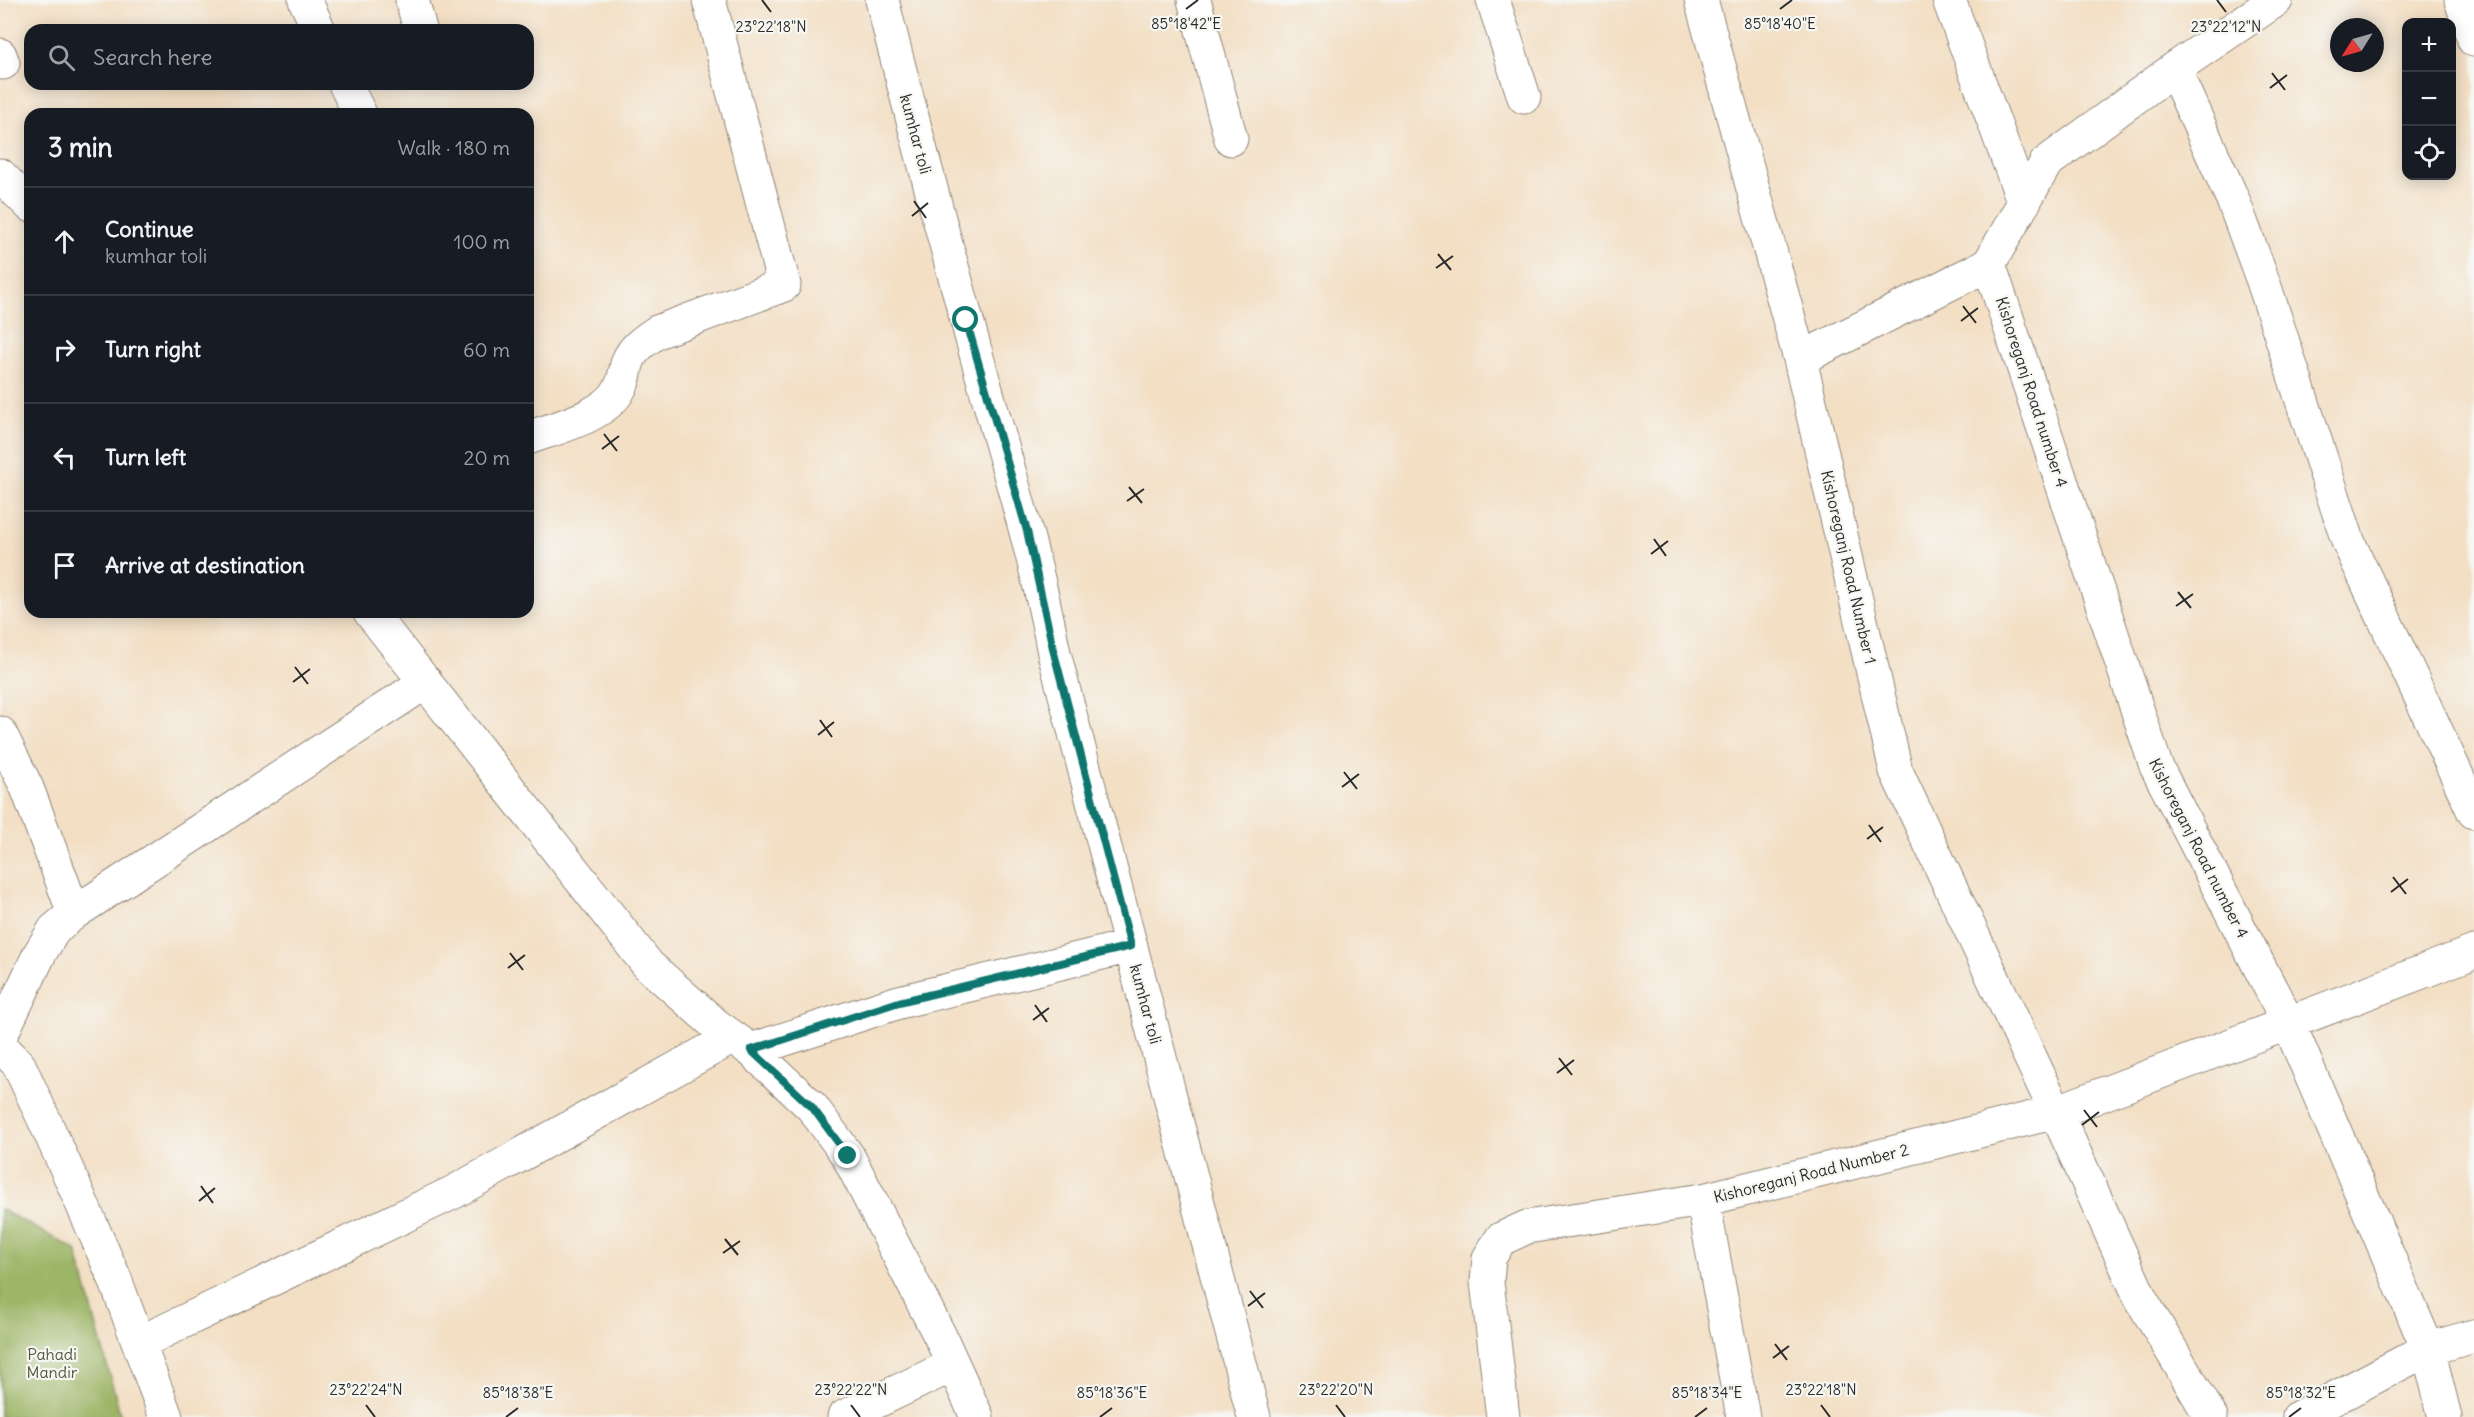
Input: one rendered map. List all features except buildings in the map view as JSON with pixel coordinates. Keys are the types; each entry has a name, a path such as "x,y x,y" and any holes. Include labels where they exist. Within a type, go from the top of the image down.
{"street":[{"path":"305,0 316,24"},
{"path":"534,436 587,416 610,402 621,388 628,360 640,344 657,332 784,285 709,0"},
{"name":"kumhar toli","path":"882,0 918,145 1007,468 1027,531 1054,653 1254,1417"},
{"path":"1194,0 1231,139"},
{"path":"1493,0 1524,97"},
{"name":"Kishoreganj Road Number 1","path":"1701,0 1800,359 1896,771 2056,1112 2140,1299 2211,1417"},
{"path":"1949,0 2024,203"},
{"path":"1800,359 1989,264 2046,163 2174,69 2276,0"},
{"path":"2461,0 2474,40"},
{"path":"2174,69 2233,200 2264,284 2348,541 2474,812"},
{"path":"348,90 357,108"},
{"path":"0,175 24,199"},
{"name":"Kishoreganj Road number 4","path":"1989,264 2156,766 2289,1024 2428,1348 2445,1417"},
{"path":"375,618 648,965 717,1026 742,1044 812,1107 848,1156 977,1417"},
{"path":"0,1037 40,953 54,930 74,913 426,681"},
{"path":"0,733 9,772 74,913"},
{"path":"139,1344 454,1191 742,1044 899,1002 1131,946"},
{"name":"Kishoreganj Road Number 2","path":"1503,1417 1487,1282 1489,1258 1501,1239 1527,1227 1703,1200 2056,1112 2474,952"},
{"path":"0,1045 19,1065 115,1279 166,1417"},
{"path":"1703,1200 1743,1417"},
{"path":"2299,1417 2428,1348 2474,1336"},
{"path":"844,1417 953,1365"}],"green space":[{"name":"Pahadi Mandir","path":"0,1209 76,1250 121,1417 0,1417"}],"route":[{"path":"848,1156 812,1107 751,1050 899,1002 1131,946 1054,653 1045,604 1027,531 966,320"}]}
